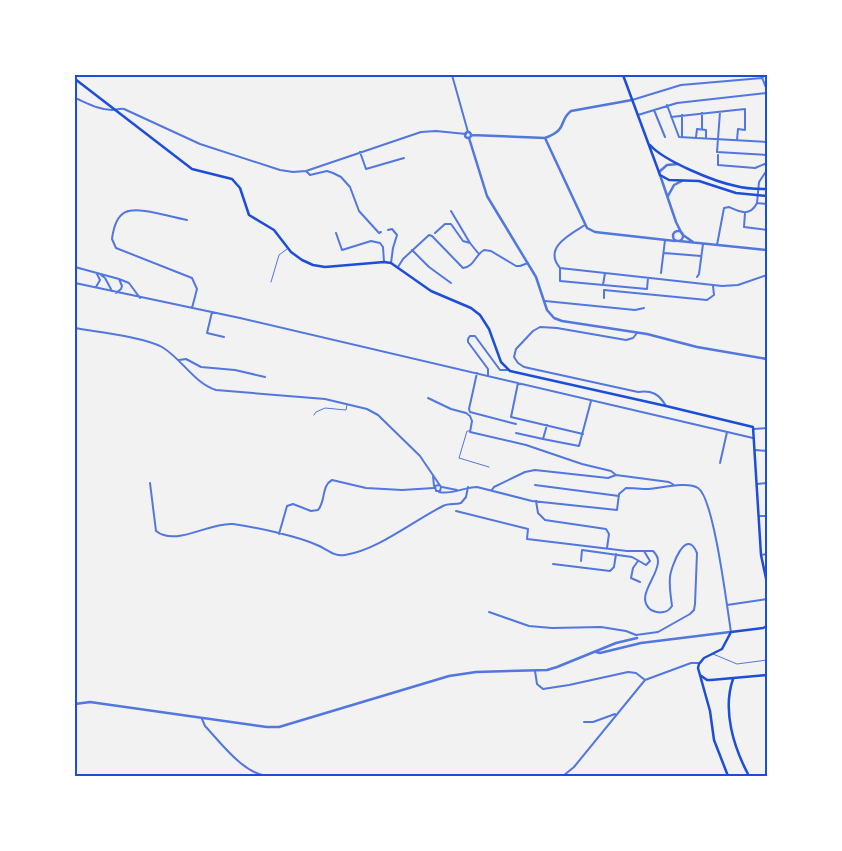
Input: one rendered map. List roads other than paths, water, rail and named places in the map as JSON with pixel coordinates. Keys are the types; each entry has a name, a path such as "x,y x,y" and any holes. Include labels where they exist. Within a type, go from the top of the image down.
{"main road":[{"path":"623,75 660,174 669,180 699,181 736,193 767,196"},
{"path":"75,80 192,169 232,179 240,188 249,215 276,232 288,248 302,260 319,266 334,267 391,263 398,266 431,291 471,308 480,315 489,329 502,362 514,373 750,426 754,429 755,438 761,555 767,583"},
{"path":"648,144 656,151 680,164 714,179 736,186 767,189"},
{"path":"728,776 714,740 710,711 698,672 700,663 704,658 724,646 731,632 767,627"},
{"path":"698,672 707,680 767,675"},
{"path":"732,679 729,706 730,724 749,776"}],"street":[{"path":"452,75 467,133 466,137 545,138 554,135 561,129 567,114 571,111 632,100 681,85 765,75"},
{"path":"638,115 667,105 689,101 767,92 761,76"},
{"path":"75,98 96,107 115,110 118,108 124,109 200,144 280,170 293,172 306,171 426,132 467,133"},
{"path":"667,105 681,137"},
{"path":"671,117 745,109 745,130 738,129 737,140"},
{"path":"654,110 665,137"},
{"path":"720,112 717,152 767,155"},
{"path":"702,113 702,130"},
{"path":"681,137 682,115"},
{"path":"696,138 697,130 706,130 706,138"},
{"path":"470,136 487,196 539,282 549,313 559,321 638,332 697,347 767,359"},
{"path":"681,137 767,142"},
{"path":"545,138 584,225 596,232 767,250"},
{"path":"360,152 366,169 404,158"},
{"path":"718,155 718,165 755,168 767,162"},
{"path":"677,241 682,239 682,234 676,222 660,174 667,165 680,164"},
{"path":"717,245 723,209 729,207 745,213 753,210 757,203 758,182 767,170"},
{"path":"306,171 310,175 330,172 341,177 350,188 359,211 378,233 382,232"},
{"path":"668,198 670,190 674,185 686,180"},
{"path":"757,203 767,204"},
{"path":"186,220 137,209 127,210 118,218 112,239 116,248 192,278 196,289 192,308"},
{"path":"451,210 478,254"},
{"path":"745,213 744,227 767,230"},
{"path":"676,222 673,234 677,241"},
{"path":"435,232 445,224 449,224 463,240 470,243"},
{"path":"584,225 556,248 555,260 560,268 560,281 647,289 648,278"},
{"path":"388,230 392,229 397,235 391,263"},
{"path":"661,273 665,240 678,231 695,243"},
{"path":"336,233 342,250 371,241 380,243 383,247 384,262"},
{"path":"398,266 412,250 426,237 431,235 463,268 472,264 482,251 488,250 516,266 528,263"},
{"path":"697,277 700,274 703,244"},
{"path":"412,250 429,267 451,283"},
{"path":"664,253 701,256"},
{"path":"75,267 129,283 140,298"},
{"path":"560,268 713,286 738,285 767,275"},
{"path":"95,272 100,280 95,288"},
{"path":"603,285 605,273"},
{"path":"100,274 105,278 112,292"},
{"path":"116,292 120,291 122,286 117,278"},
{"path":"75,283 212,312 755,438"},
{"path":"604,298 604,290 707,300 714,295 713,286"},
{"path":"545,301 635,310 644,308"},
{"path":"212,312 207,333 224,337"},
{"path":"638,332 633,338 626,340 557,328 540,327 533,330 516,349 514,357 518,363 524,366 638,392 653,392 660,396 666,406"},
{"path":"75,328 150,342 163,348 204,384 216,390 325,399 367,409 378,416 420,456 440,486 451,490 468,487 492,490 536,501 617,510 619,496 622,490 626,488 668,488 674,485"},
{"path":"488,376 488,369 468,342 470,336 475,336 500,370 509,370"},
{"path":"178,360 186,360 201,367 235,370 265,377"},
{"path":"477,374 469,409 470,412 516,424"},
{"path":"518,383 511,417 583,434"},
{"path":"428,398 470,416 472,421 470,432 526,445 616,474 669,482 674,485 695,486 702,492 715,528 731,632 640,643 600,653 596,652"},
{"path":"516,433 579,446 591,400"},
{"path":"543,439 547,425"},
{"path":"754,429 767,428"},
{"path":"720,463 727,432"},
{"path":"755,450 767,451"},
{"path":"492,490 498,484 525,472 535,470 608,478 616,474"},
{"path":"433,476 436,491 451,493 460,489"},
{"path":"279,534 288,506 293,504 311,511 318,510 322,505 326,485 332,480 366,488 402,490 440,486"},
{"path":"150,483 156,530 161,534 179,537 195,531 232,524 310,542 335,555 345,555 371,546 444,505 461,503 466,497 468,487"},
{"path":"756,484 767,483"},
{"path":"535,485 619,496"},
{"path":"439,492 440,486"},
{"path":"536,501 538,513 545,520 606,529 609,534 607,548"},
{"path":"75,704 90,702 267,727 279,727 444,677 476,672 557,668 616,643 658,632 694,610 696,604 697,554 695,549 690,546 685,546 678,551 670,576 672,606 669,610 662,613 653,611 647,604 646,592 659,563 652,552 627,551 528,538 528,529 456,511"},
{"path":"758,516 767,516"},
{"path":"581,561 582,550 632,557 646,565 650,563 644,551"},
{"path":"553,564 610,571 614,567 616,554"},
{"path":"761,555 767,554"},
{"path":"638,561 633,568 630,578 640,582"},
{"path":"727,605 767,599"},
{"path":"489,612 529,626 552,628 601,627 626,631 637,636 640,643"},
{"path":"562,776 574,767 614,719 615,714 645,680 691,664 700,663"},
{"path":"535,670 537,684 543,689 628,672 636,673 645,680"},
{"path":"584,722 593,722 615,714"},
{"path":"202,717 205,726 246,768 266,776"}],"lane":[{"path":"271,282 279,255 288,248"},
{"path":"314,416 316,412 325,408 346,410 348,404"},
{"path":"470,432 466,431 458,458 489,467"},
{"path":"712,654 737,664 767,660"}]}
